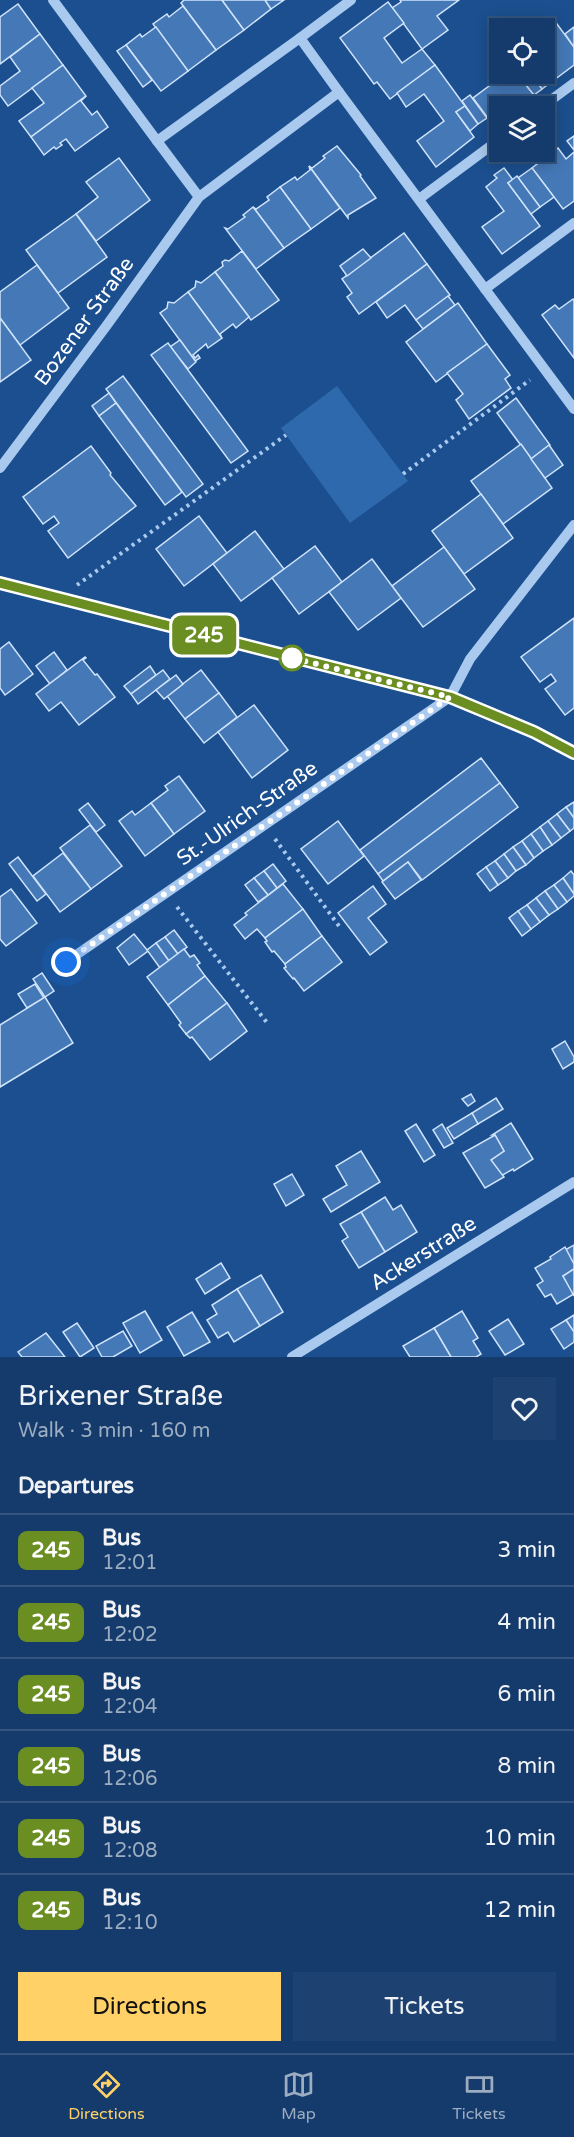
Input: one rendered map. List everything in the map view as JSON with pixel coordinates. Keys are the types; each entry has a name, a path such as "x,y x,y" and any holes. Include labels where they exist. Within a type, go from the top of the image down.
{"street":[{"path":"53,0 199,197"},
{"path":"158,141 351,0"},
{"path":"300,38 574,409"},
{"path":"555,97 574,83"},
{"name":"Bozener Straße","path":"0,468 199,197 339,92"},
{"path":"418,199 489,147"},
{"path":"485,290 574,223"},
{"path":"450,697 470,659 574,525"},
{"path":"0,583 450,697 534,732 574,753"},
{"name":"St.-Ulrich-Straße","path":"66,962 450,697"},
{"name":"Ackerstraße","path":"292,1357 574,1182"}],"path":[{"path":"403,474 544,369"},
{"path":"60,598 286,435"},
{"path":"264,824 339,926"},
{"path":"166,892 268,1024"}],"shaded area":[{"path":"337,386 408,481 350,523 281,428"}],"building":[{"path":"184,0 222,0 244,30 216,50 181,3"},
{"path":"222,0 265,0 271,9 244,30"},
{"path":"265,0 284,0 271,9"},
{"path":"400,0 459,0 437,16 448,30 422,49 392,8 401,2"},
{"path":"388,2 404,23 384,38 402,63 422,49 435,65 390,99 377,82 374,84 340,38"},
{"path":"18,4 40,34 0,64 0,17"},
{"path":"183,6 216,50 188,71 153,24 167,14 169,17"},
{"path":"555,21 574,47 574,65 555,79"},
{"path":"156,27 188,71 161,91 126,45 140,34 142,37"},
{"path":"574,27 574,47 565,34"},
{"path":"40,34 63,65 8,106 0,95 0,86 20,71 10,57"},
{"path":"126,45 152,80 143,87 117,51"},
{"path":"63,65 86,96 31,137 19,121 44,103 32,88"},
{"path":"435,65 465,106 456,112 474,137 436,167 417,141 444,121 424,94 406,107 397,93"},
{"path":"492,84 525,84 534,95 489,96 489,120 473,98"},
{"path":"525,84 538,84 542,89 534,95"},
{"path":"538,84 549,84 542,89"},
{"path":"470,95 487,118 478,124 462,101"},
{"path":"86,96 81,101 92,115 97,111 108,127 75,151 66,139 60,143 62,145 56,149 54,147 44,155 31,137"},
{"path":"465,106 478,124 470,131 456,112"},
{"path":"574,136 574,150 567,141"},
{"path":"337,146 361,175 376,198 348,215 348,218 309,166 312,168"},
{"path":"558,148 566,159 574,152 574,201 563,209 532,168 540,162 555,162 555,150"},
{"path":"119,158 150,200 96,241 76,214 98,197 86,182"},
{"path":"309,166 340,208 311,229 280,187 295,177 297,180 310,170"},
{"path":"504,168 513,180 508,183 540,226 502,254 482,227 504,211 486,187 497,178 494,175"},
{"path":"532,168 554,197 540,207 518,178"},
{"path":"517,176 540,207 531,214 508,183"},
{"path":"280,187 311,229 284,248 253,207 256,209 269,200 267,197"},
{"path":"253,207 284,248 256,269 225,228 228,229 245,217 243,215"},
{"path":"76,214 107,257 58,293 26,250"},
{"path":"404,233 427,264 359,314 347,297 352,293 342,279"},
{"path":"363,249 371,258 347,276 340,266"},
{"path":"242,251 279,300 251,320 215,272 223,266 222,262 229,261"},
{"path":"427,264 450,295 416,320 405,305 387,318 376,302"},
{"path":"37,265 69,308 20,345 0,318 0,292"},
{"path":"215,272 249,317 236,328 233,324 220,334 222,338 188,292 195,287 196,281 201,283"},
{"path":"188,292 222,338 208,348 206,344 193,355 195,358 198,355 200,358 195,361 160,313 167,308 168,302 174,303"},
{"path":"448,296 455,305 423,329 416,320"},
{"path":"573,299 574,358 542,315 555,305 559,309"},
{"path":"458,303 487,344 436,382 406,342"},
{"path":"0,318 31,360 0,382"},
{"path":"180,340 196,362 188,369 170,347"},
{"path":"168,343 248,451 231,463 151,355"},
{"path":"487,344 510,375 505,379 511,388 469,419 456,400 463,394 447,373"},
{"path":"123,376 203,484 186,497 106,389"},
{"path":"109,393 116,403 99,416 92,406"},
{"path":"516,398 550,445 531,459 497,413"},
{"path":"116,403 182,492 165,505 99,416"},
{"path":"521,444 552,488 503,524 471,481"},
{"path":"549,445 563,465 545,478 531,459"},
{"path":"91,446 111,473 110,475 136,506 68,558 48,531 59,523 54,516 43,524 23,497"},
{"path":"481,494 513,538 464,574 432,531"},
{"path":"199,516 227,553 184,586 156,549"},
{"path":"255,531 284,569 241,601 213,564"},
{"path":"315,546 342,582 299,614 272,578"},
{"path":"444,547 475,589 423,627 392,586"},
{"path":"372,559 401,598 358,630 329,592"},
{"path":"574,618 574,708 565,715 545,689 556,681 551,674 540,682 521,657"},
{"path":"9,642 33,674 5,695 0,688 0,649"},
{"path":"54,652 67,670 50,684 36,666"},
{"path":"85,657 83,660 115,697 79,725 61,702 49,711 36,694"},
{"path":"150,666 156,675 131,694 124,686"},
{"path":"163,670 170,679 138,704 131,694"},
{"path":"201,670 219,693 185,719 167,696"},
{"path":"176,675 183,684 164,699 156,690"},
{"path":"219,693 237,717 204,743 185,719"},
{"path":"254,705 288,750 252,778 218,732"},
{"path":"481,758 500,783 378,874 360,850"},
{"path":"179,776 205,811 174,834 151,803 168,790 165,786"},
{"path":"500,783 518,807 422,880 408,862 383,881 378,874"},
{"path":"574,802 574,818 566,807"},
{"path":"88,803 105,825 96,832 79,810"},
{"path":"151,803 174,834 145,856 119,821 132,811 135,815"},
{"path":"566,807 574,818 574,828 570,831 557,814"},
{"path":"557,814 570,831 561,838 548,821"},
{"path":"338,821 364,856 328,884 301,849"},
{"path":"548,821 561,838 552,845 540,827"},
{"path":"90,825 122,866 91,889 60,848"},
{"path":"540,827 552,845 543,851 531,834"},
{"path":"531,834 543,851 534,858 522,841"},
{"path":"522,841 534,858 526,865 513,847"},
{"path":"513,847 526,865 516,871 504,854"},
{"path":"63,853 91,889 60,912 33,876"},
{"path":"504,854 516,871 508,878 495,861"},
{"path":"18,857 46,894 37,901 9,864"},
{"path":"495,861 508,878 498,885 486,867"},
{"path":"408,862 421,880 395,899 382,882"},
{"path":"273,864 286,881 277,888 264,871"},
{"path":"486,867 498,885 490,891 477,874"},
{"path":"264,871 277,888 268,895 254,878"},
{"path":"571,871 574,875 574,894 563,878"},
{"path":"254,878 268,895 258,902 245,885"},
{"path":"563,878 574,894 567,902 554,885"},
{"path":"283,884 303,909 265,938 257,929 245,939 234,925 247,915 245,913"},
{"path":"554,885 567,902 558,909 545,891"},
{"path":"373,886 386,904 368,918 387,942 370,955 338,913"},
{"path":"11,889 37,923 6,946 0,939 0,897"},
{"path":"545,891 558,909 549,915 536,898"},
{"path":"536,898 549,915 540,922 527,905"},
{"path":"527,905 540,922 531,929 518,911"},
{"path":"303,909 322,936 285,964 274,951 272,952 265,938"},
{"path":"518,911 531,929 522,936 509,918"},
{"path":"174,930 187,947 178,954 165,937"},
{"path":"134,934 148,951 129,965 117,948"},
{"path":"322,936 342,962 304,991 284,968 285,964"},
{"path":"165,937 178,954 169,961 156,943"},
{"path":"156,943 169,961 160,968 147,950"},
{"path":"184,949 190,957 194,955 200,963 197,965 205,976 168,1005 147,977"},
{"path":"42,973 54,991 45,997 33,979"},
{"path":"205,976 227,1003 186,1034 168,1005"},
{"path":"35,984 44,998 27,1008 18,994"},
{"path":"45,997 73,1043 0,1087 0,1025"},
{"path":"227,1003 247,1031 210,1060 192,1037 186,1034"},
{"path":"565,1041 574,1057 574,1062 563,1069 552,1049"},
{"path":"471,1094 475,1101 468,1106 462,1099"},
{"path":"496,1098 503,1109 478,1124 472,1113"},
{"path":"472,1113 478,1124 454,1139 447,1128"},
{"path":"511,1123 533,1159 501,1176 491,1160 504,1151 495,1135 492,1135"},
{"path":"416,1124 435,1155 424,1162 405,1131"},
{"path":"442,1124 453,1143 444,1148 433,1130"},
{"path":"495,1135 504,1151 491,1160 504,1177 485,1188 463,1153"},
{"path":"361,1151 380,1182 331,1212 323,1199 347,1185 336,1166"},
{"path":"292,1174 304,1195 286,1206 274,1184"},
{"path":"385,1197 393,1210 401,1205 417,1232 385,1252 361,1212"},
{"path":"361,1212 385,1252 359,1268 342,1241 348,1237 340,1224"},
{"path":"574,1245 574,1264 565,1250"},
{"path":"565,1247 574,1264 574,1269 563,1276 574,1294 557,1304 551,1294 545,1297 537,1285 543,1281 535,1268 551,1259 550,1257"},
{"path":"221,1263 230,1278 205,1294 196,1279"},
{"path":"574,1269 574,1296 563,1276"},
{"path":"261,1275 283,1312 260,1326 237,1289"},
{"path":"237,1289 260,1326 234,1342 228,1332 218,1338 207,1320 217,1314 212,1305"},
{"path":"145,1311 162,1340 140,1353 123,1323"},
{"path":"462,1311 478,1338 473,1341 481,1354 476,1357 451,1357 434,1328"},
{"path":"192,1312 210,1342 184,1356 167,1327"},
{"path":"574,1315 574,1331 573,1331 566,1320"},
{"path":"508,1319 524,1344 505,1355 489,1331"},
{"path":"566,1320 574,1332 574,1342 564,1349 551,1329"},
{"path":"77,1323 94,1348 80,1357 63,1332"},
{"path":"434,1328 451,1357 410,1357 403,1346"},
{"path":"123,1331 132,1346 113,1357 102,1357 96,1346"},
{"path":"46,1333 65,1357 22,1357 18,1352"}],"bus line":[{"name":"245","path":"0,583 450,697 534,732 574,753"}],"route":[{"path":"66,962 450,697 292,658"}]}
